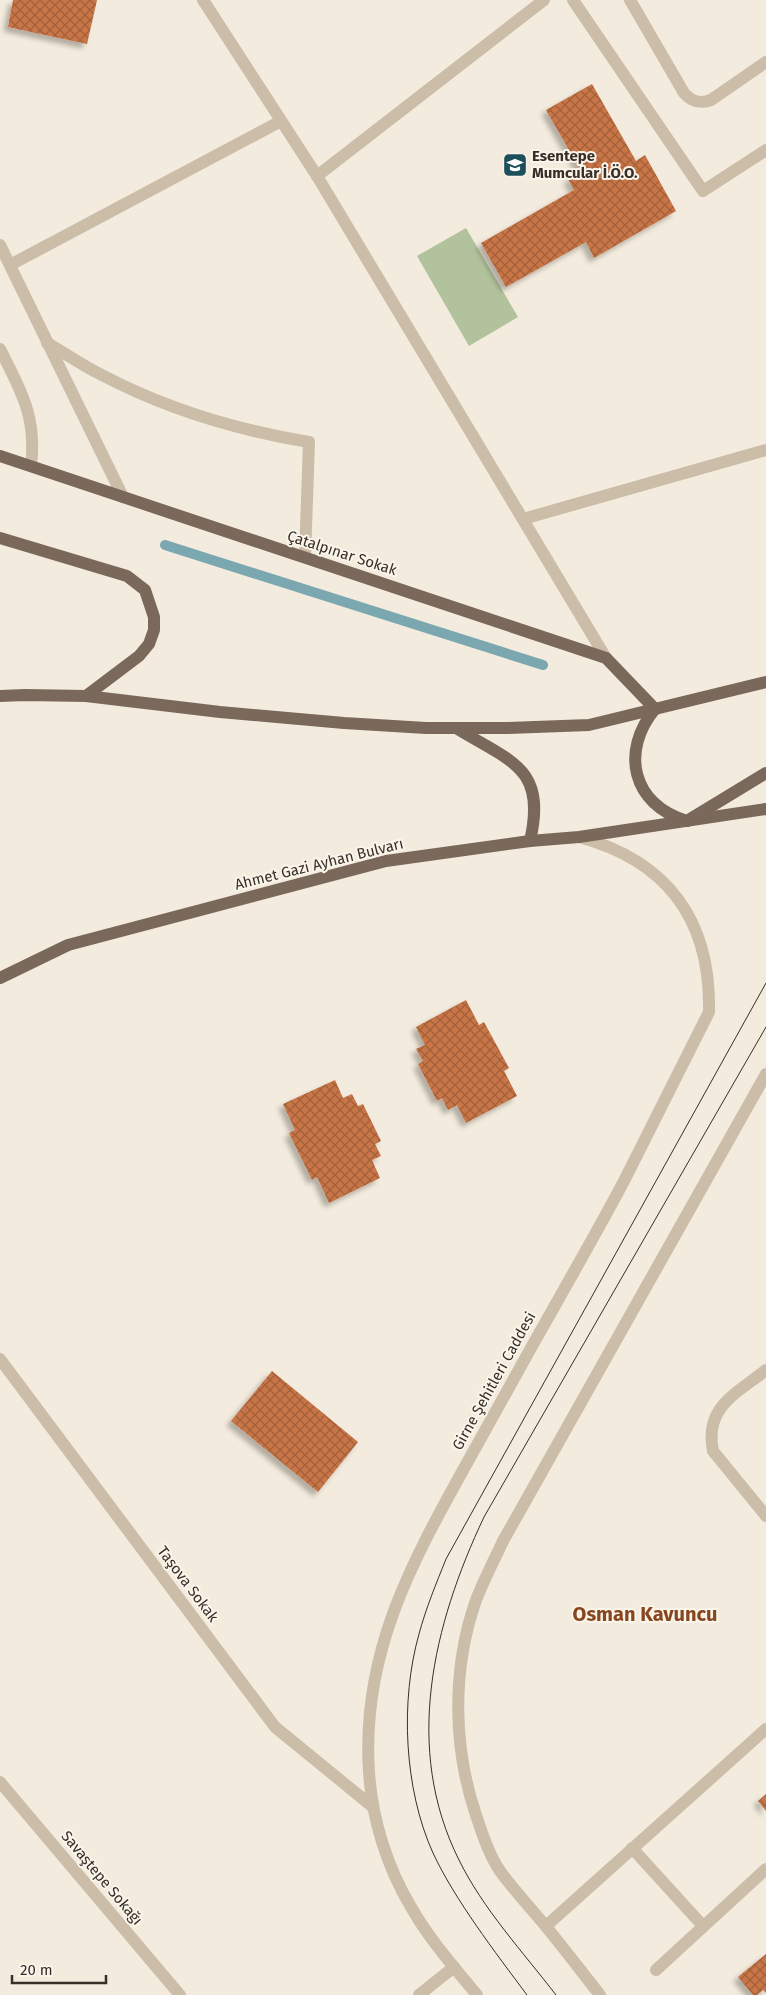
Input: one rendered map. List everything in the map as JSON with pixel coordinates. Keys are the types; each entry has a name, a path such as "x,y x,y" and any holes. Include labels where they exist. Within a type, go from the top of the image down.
{"main road":[{"name":"Çatalpınar Sokak","path":"0,456 606,658 655,709"},
{"path":"0,538 127,576 145,590 154,617 154,630 149,644 139,656 86,696"},
{"path":"0,696 86,696 220,712 344,723 456,728 589,725 766,682"},
{"path":"655,709 646,720 639,734 635,748 635,763 638,778 648,795 662,810 674,817 687,821 766,773"},
{"path":"456,728 508,760 522,770 528,778 535,799 535,812 530,841"},
{"name":"Ahmet Gazi Ayhan Bulvarı","path":"0,978 68,945 386,861 530,841 579,837 766,809"}],"street":[{"path":"203,0 317,176 606,658"},
{"path":"317,176 544,0"},
{"path":"572,0 703,191 766,150"},
{"path":"630,0 684,93 690,99 704,102 711,100 766,62"},
{"path":"10,266 281,121"},
{"path":"0,245 123,497"},
{"path":"48,342 99,374 147,397 234,427 309,442 305,558"},
{"path":"0,349 23,395 32,423 34,446 31,466"},
{"path":"523,519 766,450"},
{"name":"Girne Şehitleri Caddesi","path":"477,1995 411,1908 381,1840 373,1807 368,1756 371,1705 385,1637 411,1567 624,1181 709,1012 708,974 702,944 693,923 681,903 666,884 633,858 603,843 579,837"},
{"path":"600,1995 499,1870 484,1836 472,1801 463,1765 459,1730 460,1677 467,1630 487,1574 520,1508 766,1074"},
{"name":"Taşova Sokak","path":"0,1359 275,1727 373,1807"},
{"path":"766,1370 721,1407 713,1421 710,1439 713,1451 766,1516"},
{"path":"546,1926 766,1728"},
{"name":"Savaştepe Sokağı","path":"0,1782 180,1995"},
{"path":"632,1848 703,1926"},
{"path":"656,1970 766,1869"},
{"path":"419,1995 454,1967"}],"green space":[{"path":"466,228 518,317 469,346 417,256"}],"building":[{"path":"13,0 97,0 87,44 8,27"},
{"path":"592,84 636,161 645,155 676,211 594,258 586,242 506,287 481,243 574,190 568,179 581,171 546,110"},
{"path":"466,1000 479,1025 484,1022 509,1068 504,1071 517,1096 466,1123 457,1105 448,1110 442,1098 437,1101 418,1064 423,1061 416,1049 425,1045 416,1027"},
{"path":"335,1080 343,1098 352,1094 358,1106 363,1104 381,1141 375,1144 381,1156 372,1160 380,1178 329,1203 317,1177 312,1180 289,1133 295,1130 283,1104"},
{"path":"272,1371 358,1442 318,1492 231,1421"},
{"path":"766,1794 766,1811 758,1801"},
{"path":"766,1954 766,1993 763,1990 757,1995 753,1995 738,1977"}],"waterway":[{"path":"165,545 543,665"}],"tram line":[{"path":"527,1995 452,1889 433,1853 423,1828 411,1773 407,1716 409,1687 419,1634 446,1559 766,983"},
{"path":"556,1995 504,1930 480,1896 459,1860 442,1818 432,1774 429,1731 431,1687 439,1643 451,1600 466,1558 484,1517 766,1027"}],"place":[{"name":"Esentepe Mumcular İ.Ö.O.","path":"515,165"}],"district":[{"name":"Osman Kavuncu","path":"645,1614"}]}
